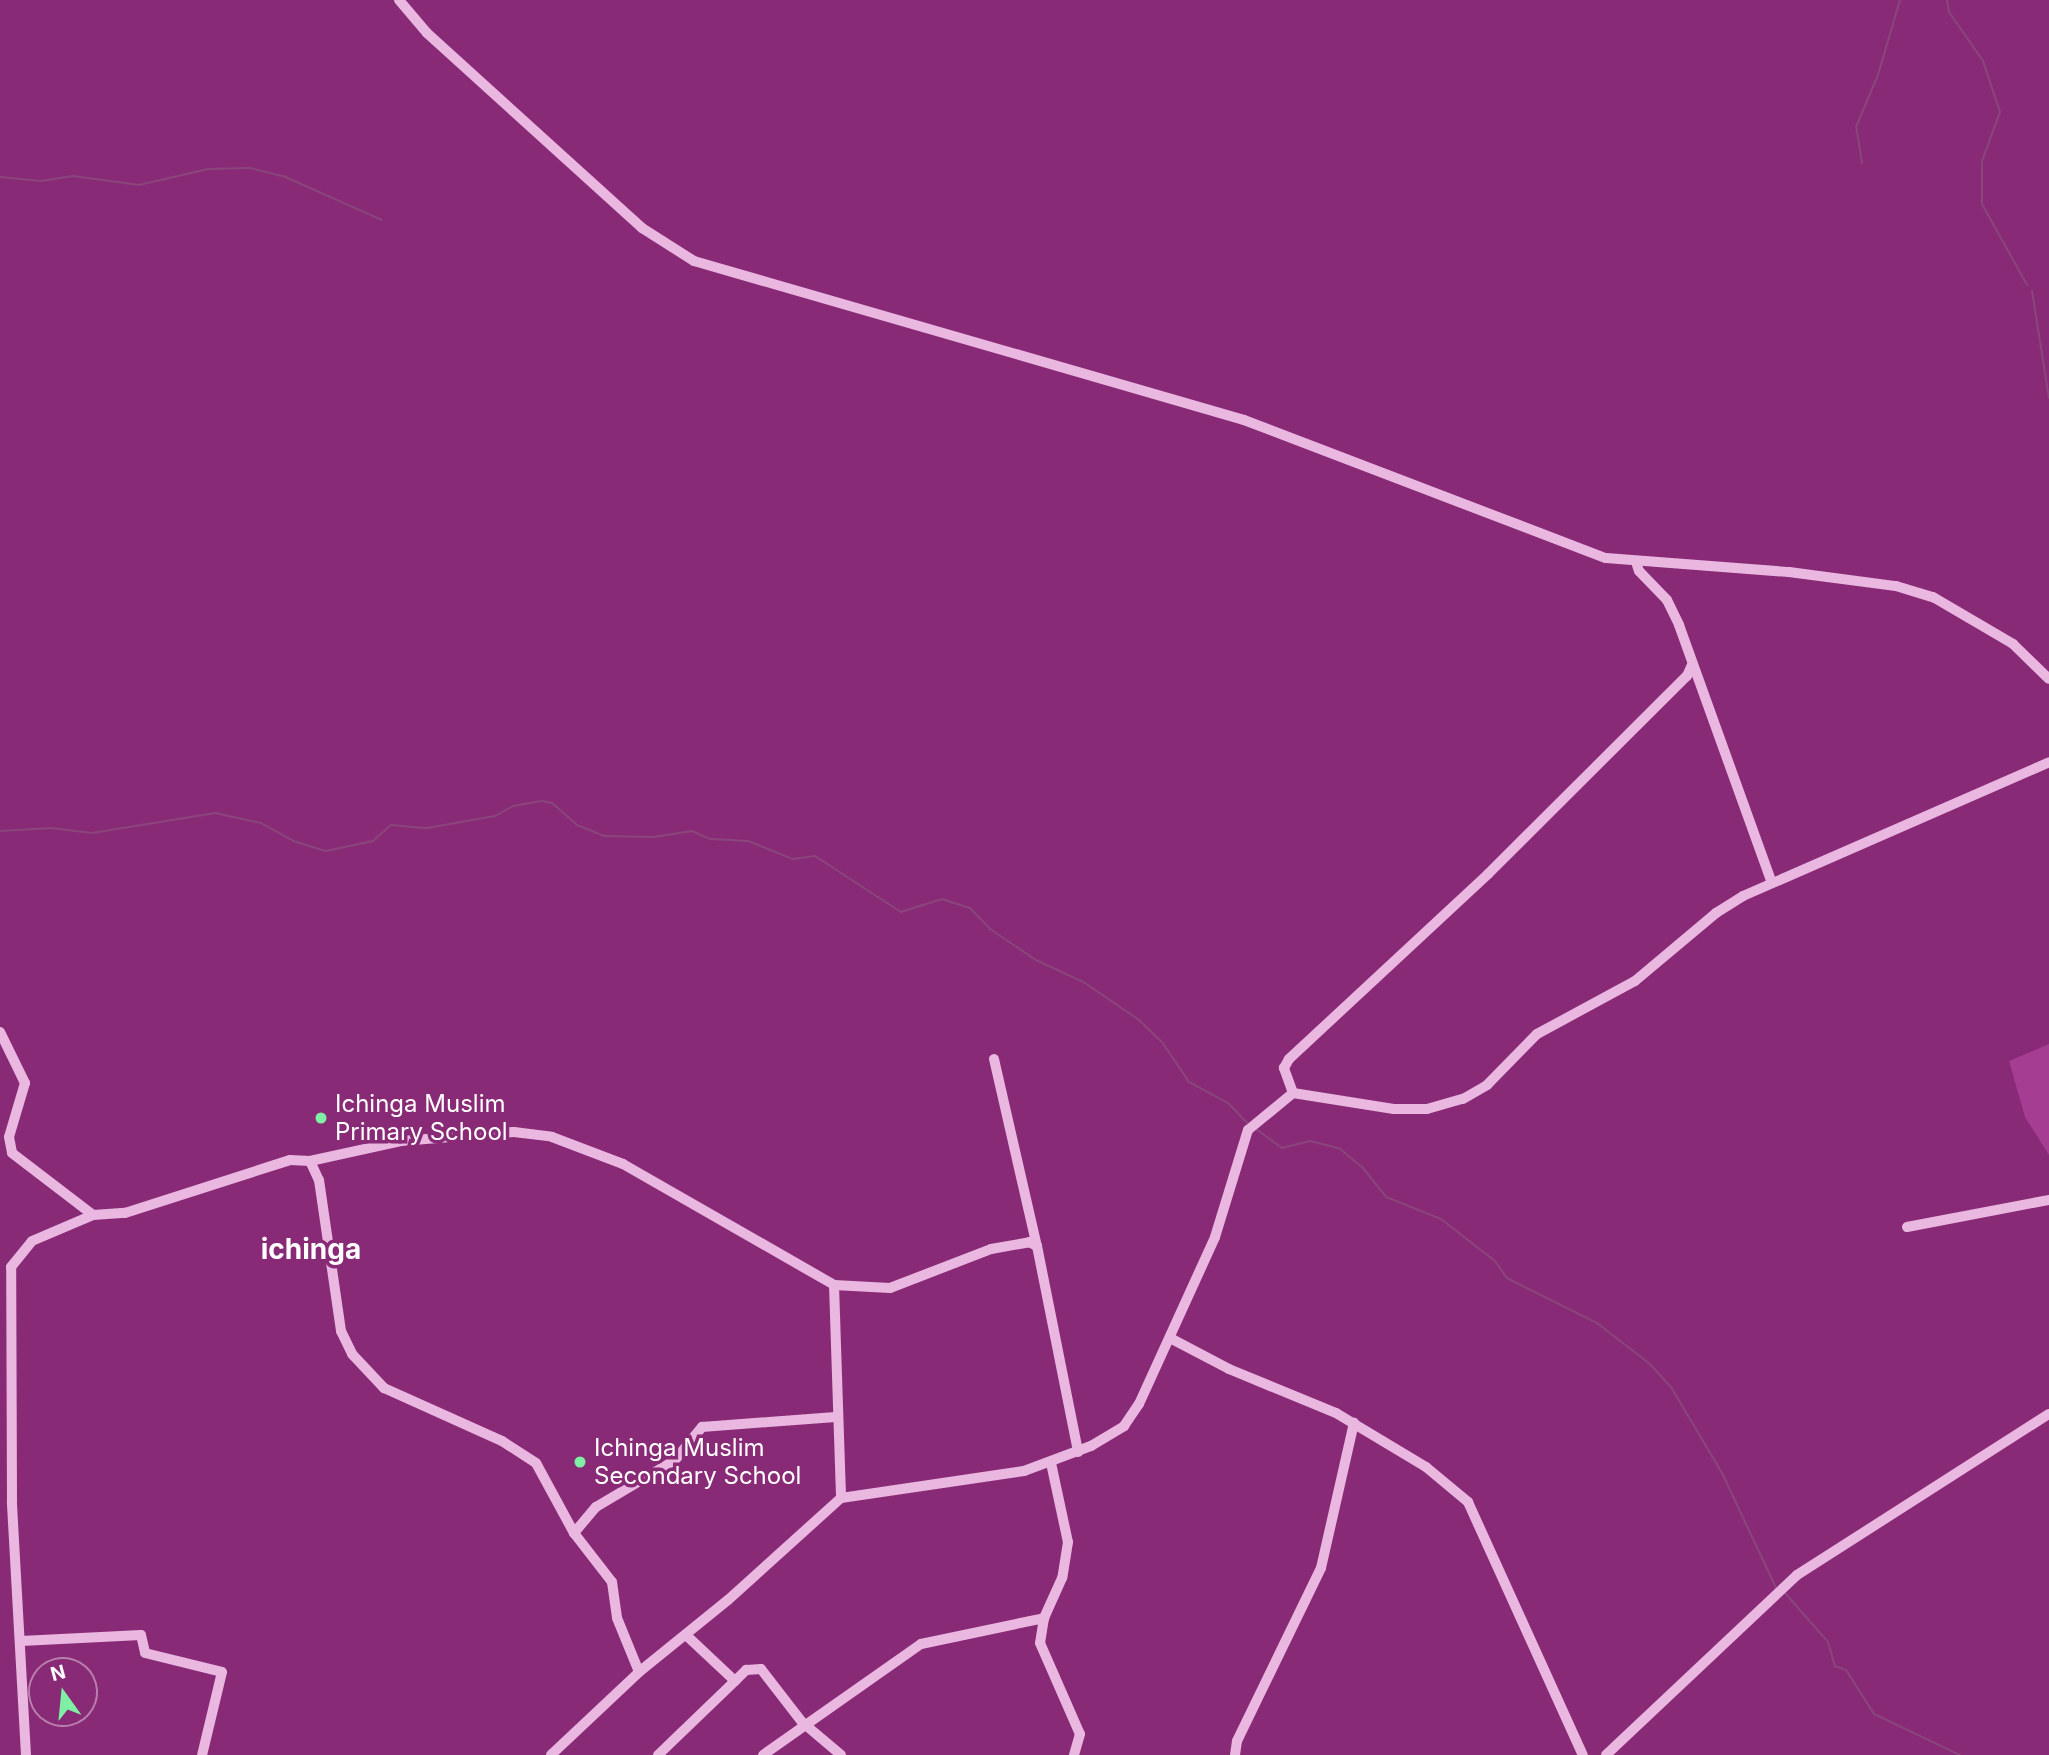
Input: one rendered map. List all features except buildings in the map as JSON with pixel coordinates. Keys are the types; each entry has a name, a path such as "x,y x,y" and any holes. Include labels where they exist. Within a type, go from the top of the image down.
{"street":[{"path":"399,0 408,4 427,33 642,228 694,261 1244,420 1606,558 1636,562 1684,561 1789,572 1896,586 1933,597 2013,644 2049,679"},
{"path":"1636,562 1673,611 1771,881"},
{"path":"1293,1093 1284,1068 1289,1059 1488,874 1687,676 1692,665"},
{"path":"551,1755 639,1672 686,1635 841,1498 999,1476 1051,1463 1078,1452 1129,1421 1215,1237 1251,1126 1293,1093 1394,1109 1427,1109 1463,1099 1487,1085 1537,1034 1603,1002 1662,960 1716,913 1771,881 2049,762"},
{"path":"0,1032 25,1083 9,1137 12,1153 93,1215"},
{"path":"994,1059 1035,1229 1078,1452"},
{"path":"26,1755 12,1502 11,1267 32,1241 93,1215 125,1213 290,1160 310,1161 401,1141 514,1132 552,1137 623,1164 834,1285 890,1288 1018,1242 1035,1229"},
{"path":"310,1161 319,1180 341,1331 352,1354 384,1388 502,1441 536,1463 574,1533 612,1582 617,1618 639,1672"},
{"path":"1907,1227 2049,1200"},
{"path":"1018,1242 1037,1246"},
{"path":"834,1285 836,1417 841,1498"},
{"path":"1170,1338 1229,1369 1303,1396 1354,1423 1426,1467 1457,1490 1476,1513 1583,1755"},
{"path":"1606,1755 1797,1575 2049,1413"},
{"path":"574,1533 596,1507 675,1460 702,1427 836,1417"},
{"path":"1235,1755 1237,1741 1325,1557 1354,1423"},
{"path":"1051,1463 1068,1542 1062,1578 1044,1618 1041,1649 1080,1734 1074,1755"},
{"path":"0,1503 12,1502"},
{"path":"762,1755 921,1644 1044,1618"},
{"path":"21,1641 141,1635 145,1653 222,1672 202,1755"},
{"path":"686,1635 735,1681"},
{"path":"658,1755 746,1670 761,1669 806,1725 841,1755"}],"shaded area":[{"path":"2049,1044 2049,1155 2025,1117 2009,1061"}],"waterway":[{"path":"1862,163 1856,127 1878,75 1900,0"},
{"path":"1947,0 1949,12 1983,61 2000,112 1982,161 1982,204 2027,285"},
{"path":"0,177 41,181 73,176 139,185 208,169 250,168 283,176 382,220"},
{"path":"2032,291 2049,398"},
{"path":"0,831 52,828 92,833 215,813 261,823 293,841 326,851 373,841 391,825 427,828 495,816 513,806 542,801 552,803 577,825 604,836 654,837 692,831 710,839 748,841 793,859 815,856 901,912 942,899 970,908 990,929 1036,960 1085,983 1139,1020 1162,1042 1189,1082 1228,1103 1248,1124"},
{"path":"1256,1129 1282,1148 1310,1141 1339,1148 1362,1167 1386,1197 1441,1219 1495,1261 1507,1278 1597,1323 1650,1364 1671,1387 1722,1473 1776,1588"},
{"path":"1785,1593 1828,1642 1835,1666 1846,1670 1874,1714 1960,1755"}],"place":[{"name":"Ichinga Muslim Primary School","path":"321,1118"},
{"name":"Ichinga Muslim Secondary School","path":"580,1462"}],"district":[{"name":"ichinga","path":"311,1249"}]}
